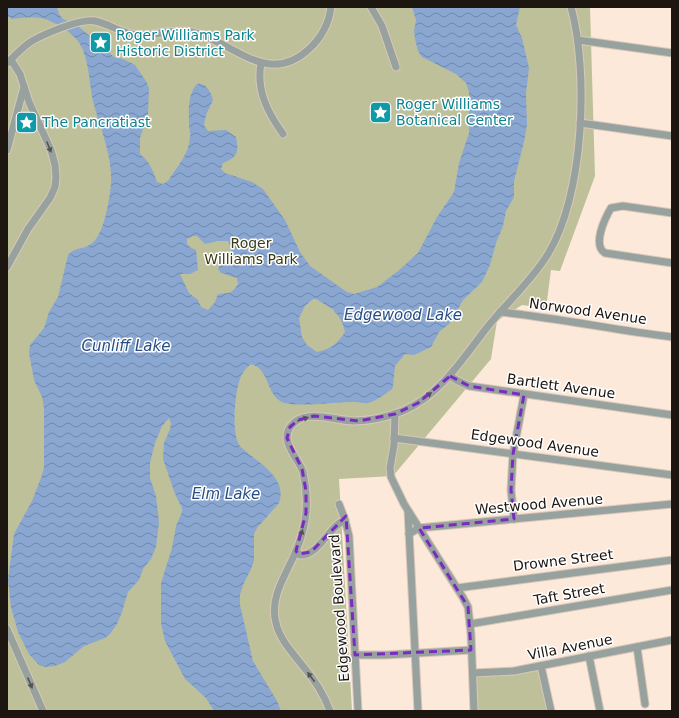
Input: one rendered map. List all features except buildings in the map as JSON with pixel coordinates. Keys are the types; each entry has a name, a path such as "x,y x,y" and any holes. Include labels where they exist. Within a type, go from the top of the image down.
{"street":[{"path":"7,266 28,229 50,198 55,182 55,165 53,155 29,102 20,74 9,62 32,41 80,22 93,20 119,31 138,35 150,35 177,31 190,32 216,40 246,57 261,63 282,63 294,59 315,43 328,21 331,7"},
{"path":"371,7 382,26 396,67"},
{"path":"330,711 319,687 285,643 279,632 274,611 276,593 296,551 304,524 307,496 302,469 287,441 287,433 290,427 298,420 310,417 344,421 359,421 395,414 418,403 450,376 544,259 560,231 567,211 573,180 580,123 578,40 571,7"},
{"path":"578,40 672,53"},
{"path":"261,63 260,81 264,102 272,118 283,134"},
{"path":"7,150 24,85"},
{"path":"580,123 672,136"},
{"path":"672,213 623,206 611,208 605,217 599,241 602,251 608,254 672,263"},
{"name":"Norwood Avenue","path":"500,312 559,319 672,337"},
{"name":"Bartlett Avenue","path":"450,376 469,386 672,415"},
{"path":"514,519 511,490 513,454 524,395"},
{"path":"395,414 390,474 401,500 468,606 474,711"},
{"name":"Edgewood Avenue","path":"394,438 672,475"},
{"name":"Edgewood Boulevard","path":"339,504 349,536 358,711"},
{"name":"Westwood Avenue","path":"409,534 419,528 672,504"},
{"path":"408,511 418,711"},
{"path":"296,551 300,555 309,553 326,538 340,522 345,520"},
{"name":"Drowne Street","path":"457,588 672,560"},
{"name":"Taft Street","path":"470,624 672,590"},
{"path":"7,629 43,711"},
{"name":"Villa Avenue","path":"472,673 514,671 672,640"},
{"path":"637,647 645,704"},
{"path":"355,655 471,650"},
{"path":"589,656 600,711"},
{"path":"541,666 551,711"}],"highlighted area":[{"path":"450,376 469,386 524,395 513,454 511,490 514,519 419,528 468,607 471,650 355,655 346,516 311,552 298,554 296,551 306,513 306,491 302,469 287,438 290,427 298,420 314,416 359,421 395,414 418,403"}],"green space":[{"name":"Roger Williams Park","path":"7,7 590,7 595,176 560,271 551,270 546,308 522,305 497,321 491,359 393,476 339,479 352,711 7,711"},
{"path":"539,668 548,711 478,711 476,675"}],"water":[{"path":"7,7 57,7 59,14 63,19 78,26 114,57 123,59 135,65 149,88 148,114 140,138 140,154 149,163 157,182 163,184 168,181 185,155 190,136 190,98 197,84 205,86 211,94 213,100 206,115 204,125 208,131 226,130 236,137 236,153 232,159 223,163 221,169 225,173 252,182 263,189 285,220 300,252 310,266 347,292 354,294 377,287 418,253 437,217 454,192 459,163 469,133 469,92 466,83 456,74 422,57 418,51 415,39 414,31 416,20 412,7 520,7 516,25 522,38 529,68 526,93 527,125 514,181 514,197 506,211 503,226 496,243 490,265 482,282 463,300 451,322 439,332 431,347 414,355 405,354 395,366 392,389 371,402 305,405 286,403 275,397 261,371 251,364 240,379 236,396 235,415 235,433 237,441 242,448 273,474 280,487 281,495 279,503 257,528 254,534 254,561 243,585 240,595 240,605 253,661 277,701 281,711 214,711 206,698 185,679 165,641 161,623 161,583 172,548 176,526 182,512 182,508 175,494 163,459 164,443 171,423 169,418 162,426 155,443 150,463 150,478 156,496 159,522 156,547 151,559 143,569 139,580 128,592 117,624 110,634 105,638 84,646 65,662 55,666 46,667 38,664 29,654 18,632 11,607 8,580 14,534 32,501 44,468 44,408 42,397 34,380 29,353 30,345 44,328 49,312 58,297 68,255 91,244 102,228 111,188 111,175 109,156 93,101 88,69 81,46 70,33 60,26 45,19 26,17 11,19 10,17 7,17","holes":["197,236 205,244 218,241 228,241 231,247 231,254 221,262 218,269 221,273 237,278 238,284 234,290 228,293 219,294 215,302 208,310 201,307 198,300 189,293 180,274 190,274 198,270 196,250 187,244 187,239","313,299 316,299 334,310 341,321 345,332 333,345 317,352 307,345 302,337 299,318 305,306"]}],"place":[{"name":"Roger Williams Park Historic District","path":"101,43"},
{"name":"Roger Williams Botanical Center","path":"381,112"},
{"name":"The Pancratiast","path":"27,122"}],"water label":[{"name":"Edgewood Lake","path":"403,315"},
{"name":"Cunliff Lake","path":"126,346"},
{"name":"Elm Lake","path":"226,494"}]}
